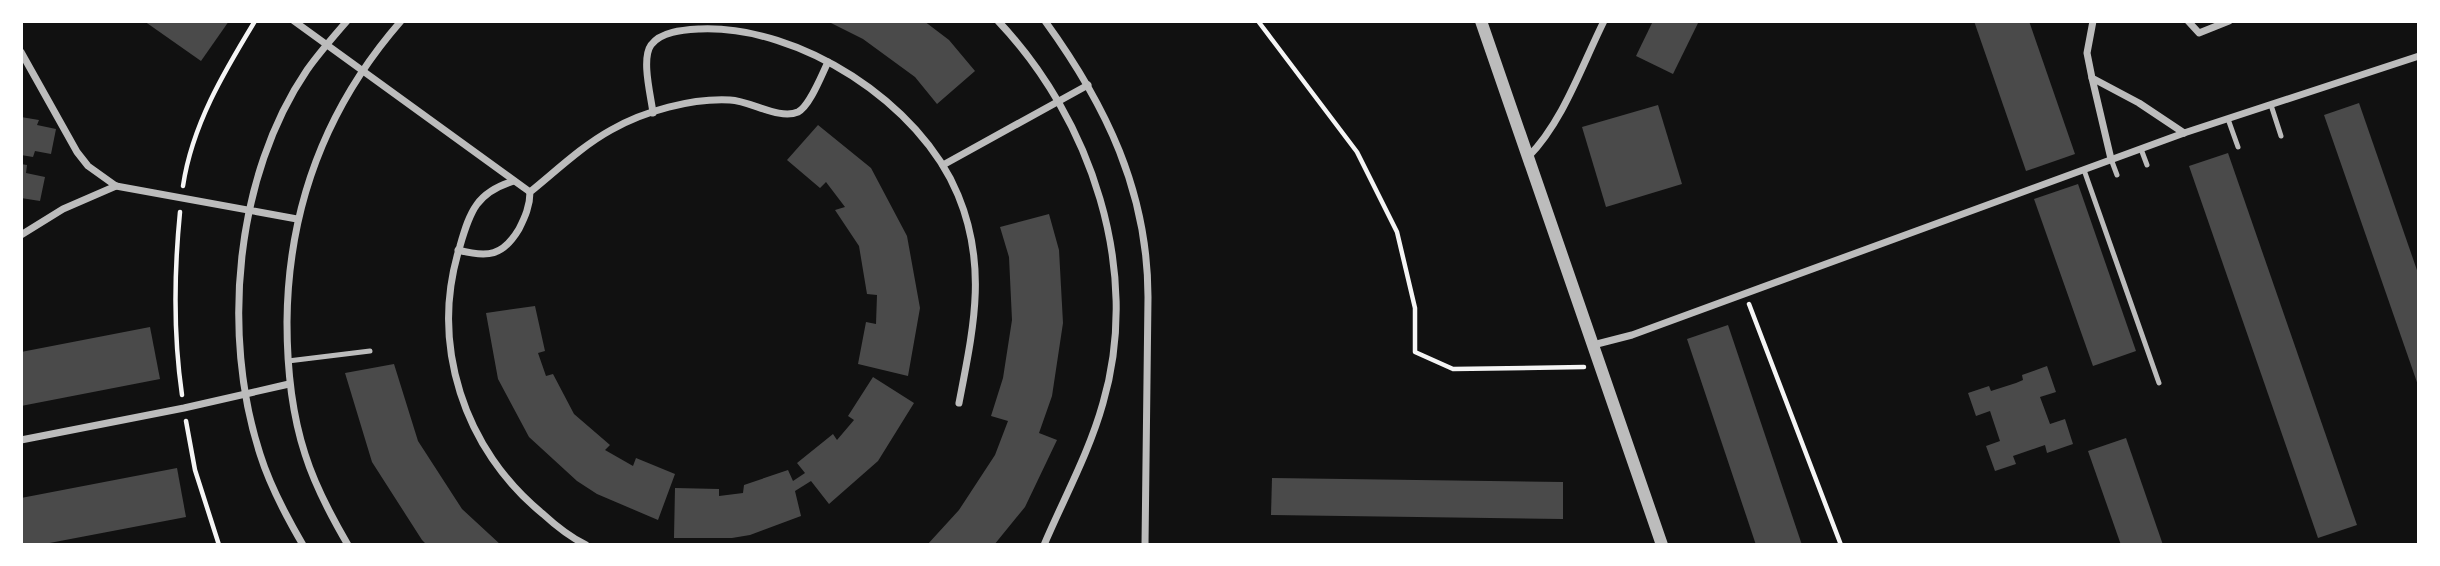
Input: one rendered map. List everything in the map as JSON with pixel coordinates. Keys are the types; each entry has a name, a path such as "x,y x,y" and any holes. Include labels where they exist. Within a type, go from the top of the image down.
{"street":[{"path":"294,21 530,192"},
{"path":"303,545 266,472 253,431 239,362 237,331 240,279 251,211 266,156 287,105 306,72 347,21"},
{"path":"348,545 327,509 311,472 298,428 289,384 288,288 297,219 325,135 361,70 401,21"},
{"path":"998,21 1029,58 1057,102 1084,155 1103,211 1112,249 1116,313 1104,401 1094,432 1044,545"},
{"path":"1045,21 1088,85 1106,121 1134,188 1146,246 1148,297 1145,545"},
{"path":"1481,21 1662,545"},
{"path":"1528,157 1555,121 1604,21"},
{"path":"2092,21 2087,53 2111,159"},
{"path":"2188,21 2200,33 2228,21"},
{"path":"653,113 647,67 648,49 656,39 673,33 713,29 754,33 793,45 864,84 893,107 943,165 959,196 970,228 977,273 975,317 959,403"},
{"path":"21,52 76,152 88,166 116,186 297,219"},
{"path":"1592,345 1632,335 2184,133 2419,56"},
{"path":"458,250 481,254 502,250 511,242 526,216 530,192 611,130 653,113 717,100 744,102 783,114 798,112 807,102 828,62"},
{"path":"2092,78 2139,103 2184,133"},
{"path":"943,165 1088,85"},
{"path":"514,181 495,188 482,197 470,216 458,250 450,295 450,344 457,388 471,424 488,456 522,496 568,534 586,545"},
{"path":"21,235 62,209 116,186"},
{"path":"21,440 289,384"}],"lane":[{"path":"2271,104 2281,135"},
{"path":"2228,118 2238,147"},
{"path":"2141,149 2147,165"},
{"path":"2111,159 2118,175"},
{"path":"2084,170 2159,383"},
{"path":"288,360 370,351"}],"path":[{"path":"219,545 195,470 178,364 174,292 186,168 201,120 230,62 256,21"},
{"path":"1258,21 1357,152 1397,232 1415,308 1415,352 1453,369 1600,366"},
{"path":"1745,293 1841,545"}],"building":[{"path":"144,21 229,21 201,61"},
{"path":"827,21 924,21 949,40 975,71 937,104 915,77 863,39"},
{"path":"1653,21 1699,21 1673,74 1636,56"},
{"path":"1974,21 2029,21 2075,154 2026,171"},
{"path":"2359,103 2419,276 2419,388 2324,115"},
{"path":"1658,105 1682,184 1606,207 1582,127"},
{"path":"21,117 39,120 37,125 56,129 51,154 35,151 33,157 21,155"},
{"path":"818,125 871,168 907,236 920,308 908,376 858,364 866,322 876,324 877,295 867,294 859,246 835,210 845,207 826,182 820,188 787,160"},
{"path":"2228,153 2357,525 2318,538 2189,166"},
{"path":"21,164 27,165 26,173 45,177 40,201 21,198"},
{"path":"2078,184 2136,351 2093,366 2034,199"},
{"path":"1049,214 1059,250 1063,323 1052,396 1039,433 1057,440 1025,507 994,545 927,545 959,510 995,455 1008,421 991,416 1003,378 1012,320 1009,257 1000,227"},
{"path":"535,306 545,351 538,353 546,376 553,374 574,414 610,445 605,450 633,466 636,458 675,474 658,520 597,494 577,481 529,437 498,379 486,313"},
{"path":"1728,325 1802,545 1756,545 1687,339"},
{"path":"150,327 160,379 21,406 21,352"},
{"path":"394,364 418,441 462,509 501,545 427,545 372,462 345,373"},
{"path":"2047,366 2056,392 2040,397 2050,424 2065,419 2073,444 2047,453 2045,445 2013,456 2016,464 1995,471 1986,446 2000,441 1990,411 1976,416 1968,393 1989,386 1991,391 2016,383 2023,380 2022,375"},
{"path":"873,377 914,403 878,461 829,504 811,481 795,491 801,516 750,535 732,538 674,538 675,488 719,489 719,496 743,493 744,485 788,470 793,481 805,473 797,463 833,434 837,440 854,420 848,416"},
{"path":"2126,438 2163,545 2121,545 2088,451"},
{"path":"177,468 186,517 39,545 21,545 21,498"},
{"path":"1272,478 1563,482 1563,519 1271,515"}]}
